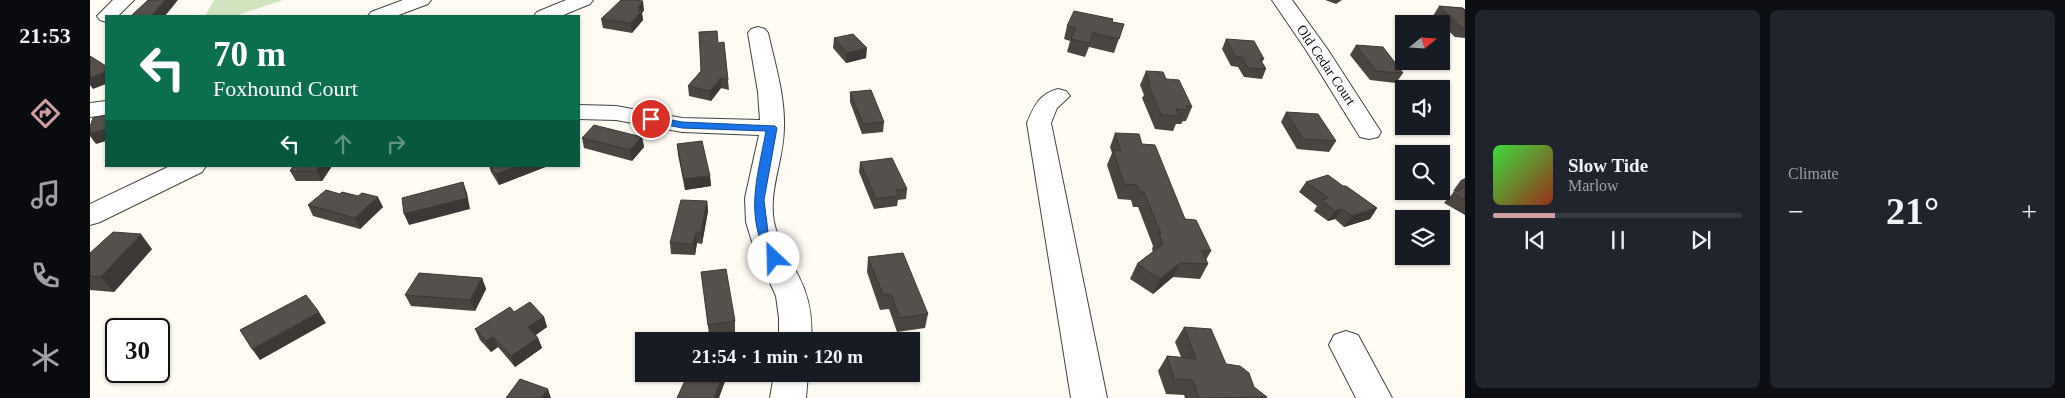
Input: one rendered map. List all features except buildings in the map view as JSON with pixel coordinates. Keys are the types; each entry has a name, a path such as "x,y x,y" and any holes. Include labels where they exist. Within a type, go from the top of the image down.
{"street":[{"path":"109,15 124,0"},
{"path":"381,15 421,0"},
{"path":"546,15 583,0"},
{"name":"Old Cedar Court","path":"1282,0 1317,50 1369,132"},
{"path":"90,31 105,19"},
{"path":"758,33 770,92 772,128 758,200 760,221 768,246 787,282 794,303 797,324 796,332"},
{"path":"1058,96 1046,105 1039,123 1088,398"},
{"path":"90,110 105,108"},
{"path":"580,112 616,112 682,125 772,128"},
{"path":"90,214 191,167"},
{"path":"1346,345 1374,398"},
{"path":"788,398 790,382"}],"green space":[{"path":"214,0 283,0 238,15 206,15"}],"route":[{"path":"651,119 682,125 772,128 758,200 762,232 774,258"}]}
